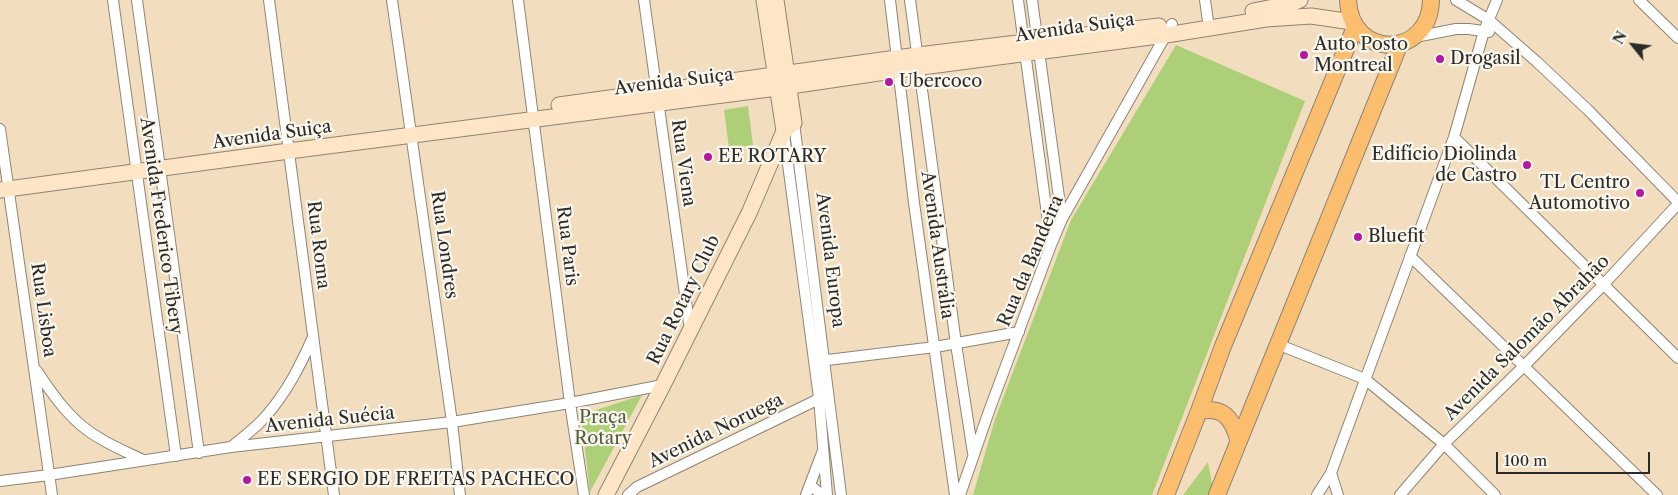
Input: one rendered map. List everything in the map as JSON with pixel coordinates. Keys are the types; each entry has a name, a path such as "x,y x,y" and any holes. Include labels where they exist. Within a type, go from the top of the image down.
{"main road":[{"name":"Avenida Europa","path":"764,0 782,81 789,127"},
{"name":"Avenida Europa","path":"776,0 782,81"},
{"name":"Avenida Suiça","path":"4,185 782,81 918,61 1169,30 1208,23 1300,0"},
{"path":"1348,0 1348,11 1353,24 1364,36 1374,42 1387,45 1407,40"},
{"path":"1218,494 1238,439 1277,344 1407,40 1427,21 1431,10 1431,0"},
{"name":"Avenida Suiça","path":"1208,23 1310,16 1353,24"},
{"path":"1166,495 1222,346 1353,24"},
{"name":"Rua Rotary Club","path":"606,495 750,211 789,127"},
{"path":"1199,411 1210,409 1219,411 1228,417 1235,427 1238,439"}],"street":[{"name":"Avenida Frederico Tibery","path":"113,0 176,456"},
{"name":"Avenida Frederico Tibery","path":"137,0 199,453"},
{"name":"Rua Roma","path":"269,0 334,495"},
{"name":"Rua Londres","path":"392,0 452,422 460,495"},
{"name":"Rua Paris","path":"518,0 570,403 584,495"},
{"name":"Rua Viena","path":"644,0 690,331"},
{"name":"Avenida Austrália","path":"890,0 914,204 955,495"},
{"name":"Avenida Austrália","path":"910,0 956,344 973,456"},
{"path":"1018,0 1031,47 1062,219"},
{"path":"1032,0 1031,47 1051,245"},
{"path":"1205,0 1208,23"},
{"path":"1456,0 1489,20 1538,62 1588,110 1678,203"},
{"path":"1317,495 1331,473 1454,136 1484,32 1497,0"},
{"path":"1639,0 1678,38"},
{"path":"1407,40 1456,29 1504,34"},
{"name":"Rua da Bandeira","path":"960,495 1018,332 1062,219 1169,30"},
{"name":"Avenida Europa","path":"789,127 819,361 824,396 833,427 841,495"},
{"name":"Rua Lisboa","path":"0,129 4,185 35,369 52,495"},
{"path":"1454,136 1678,358"},
{"name":"Avenida Salomão Abrahão","path":"1400,495 1444,444 1604,284 1678,203"},
{"path":"1410,256 1656,495"},
{"path":"819,361 956,344 1018,332"},
{"path":"231,447 264,418 284,393 299,368 313,336"},
{"path":"1277,344 1365,379 1444,444 1495,495"},
{"path":"35,369 58,401 79,424 100,439 143,460"},
{"name":"Avenida Suécia","path":"0,481 231,447 452,422 570,403 663,385"},
{"name":"Avenida Europa","path":"824,396 824,449 827,495"},
{"name":"Avenida Noruega","path":"628,495 824,396"},
{"path":"822,495 808,490 833,427"},
{"path":"1331,473 1338,495"},
{"path":"618,495 639,491"}],"green space":[{"path":"1176,45 1305,101 1152,495 973,495 995,419 1071,220"},
{"name":"EE ROTARY","path":"748,106 753,145 729,148 724,110"},
{"name":"Praça Rotary","path":"642,395 590,492 581,415"},
{"path":"1208,462 1214,495 1183,495"}],"place":[{"name":"Auto Posto Montreal","path":"1304,55"},
{"name":"Drogasil","path":"1440,59"},
{"name":"Ubercoco","path":"889,82"},
{"name":"EE ROTARY","path":"708,157"},
{"name":"Edifício Diolinda de Castro","path":"1527,165"},
{"name":"TL Centro Automotivo","path":"1640,193"},
{"name":"Bluefit","path":"1358,237"},
{"name":"EE SERGIO DE FREITAS PACHECO","path":"247,480"}]}
